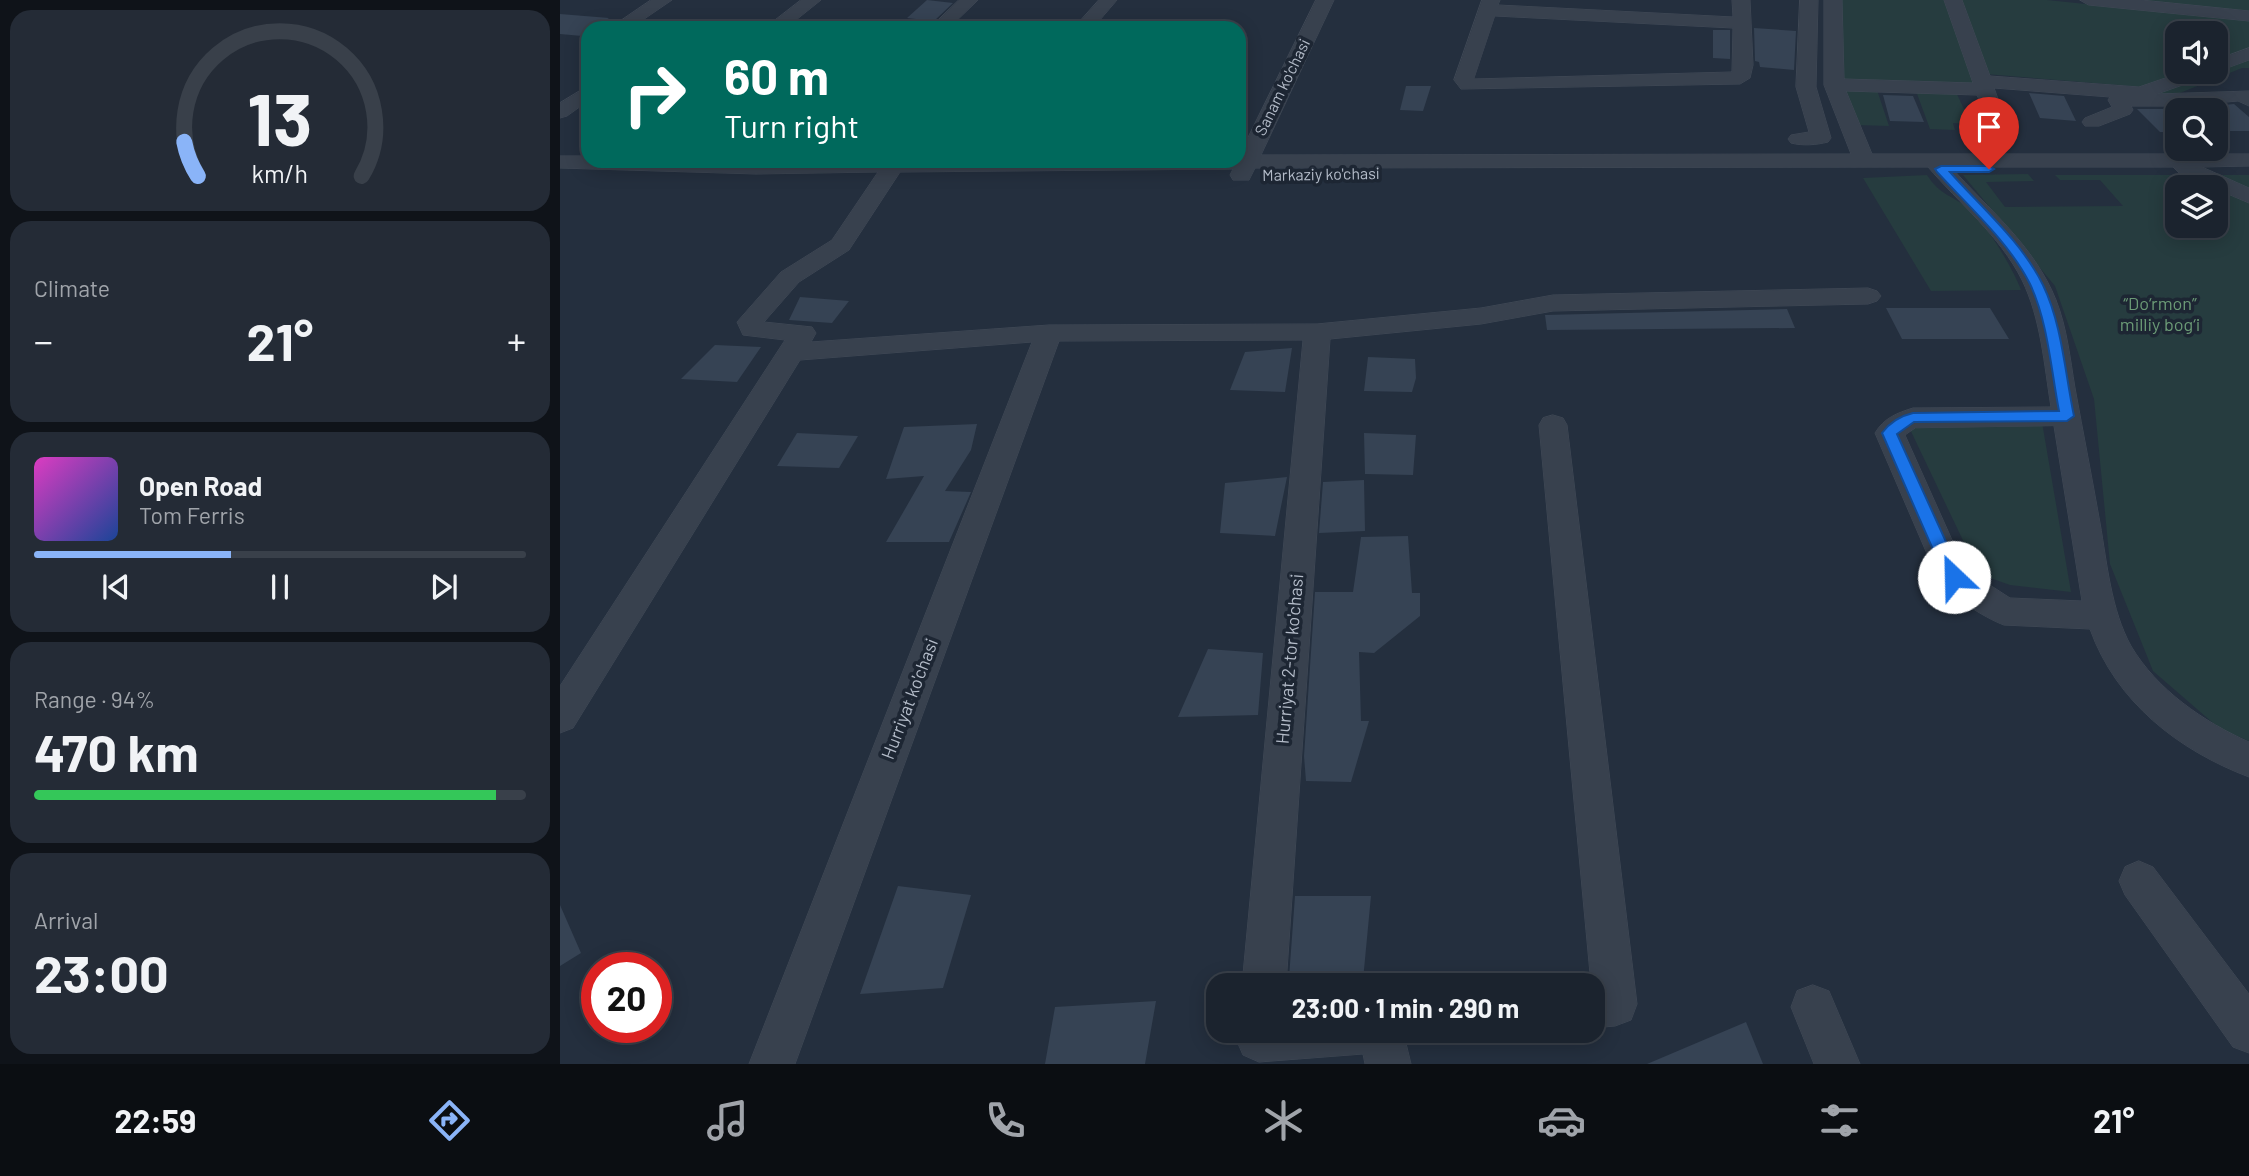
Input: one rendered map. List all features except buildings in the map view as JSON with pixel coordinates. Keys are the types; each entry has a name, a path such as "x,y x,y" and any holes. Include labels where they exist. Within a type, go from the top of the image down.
{"street":[{"path":"630,21 663,0"},
{"path":"784,21 812,0"},
{"path":"946,21 969,0"},
{"path":"1089,21 1108,0"},
{"name":"Sanam ko'chasi","path":"1246,162 1325,0"},
{"path":"1741,0 1744,65 1740,78 1489,86 1468,85 1464,80 1490,5 1742,23"},
{"path":"1798,139 1821,138 1806,87 1809,0"},
{"path":"1833,0 1834,85 1864,161"},
{"path":"1953,0 1995,118"},
{"path":"2089,0 2249,16"},
{"path":"2228,62 2249,54"},
{"path":"1834,85 1983,85 2141,93 2167,84"},
{"path":"2092,122 2123,110 2118,100 2180,100 2243,95 2249,100"},
{"path":"560,112 581,97"},
{"path":"1827,165 2182,164 2249,160"},
{"path":"1827,165 1864,161 1937,165 2013,249 2036,283 2046,308 2067,416 2091,566 2102,616 2118,655 2141,685 2191,729 2249,760"},
{"name":"Markaziy ko'chasi","path":"560,162 581,163"},
{"path":"2182,164 2249,168"},
{"path":"2182,164 2249,196"},
{"name":"Markaziy ko'chasi","path":"1246,168 1827,165"},
{"name":"Markaziy ko'chasi","path":"736,168 889,171"},
{"name":"Markaziy ko'chasi","path":"560,172 723,176 889,171 1243,168"},
{"path":"560,717 803,333 752,329 750,322 790,277 841,245 889,171"},
{"path":"789,352 1049,333 1317,332 1481,316 1553,303 1868,296"},
{"name":"Hurriyat 2-tor ko'chasi","path":"1265,973 1317,332"},
{"name":"Hurriyat ko'chasi","path":"772,1064 1049,333"},
{"path":"2067,416 1913,418 1902,422 1889,433 1954,577 2004,611 2102,616"},
{"path":"1553,425 1615,1004 1605,1005"},
{"path":"2139,881 2249,1031"},
{"path":"1812,1007 1837,1064"},
{"path":"1384,1043 1388,1064"}],"green space":[{"path":"1838,0 1946,0 1978,86 1840,83"},
{"path":"1959,0 2047,0 2249,21 2249,49 2228,57 2228,21 2165,21 2165,80 2142,87 1985,74"},
{"path":"2138,0 2249,0 2249,11"},
{"path":"2249,59 2249,68 2228,74 2228,67"},
{"path":"2181,84 2202,84 2165,99 2153,98 2159,92"},
{"path":"1841,89 1877,90 1889,126 1856,125"},
{"path":"1916,91 1956,92 1971,124 1953,123 1955,130 1930,129"},
{"name":"“Do‘rmon” milliy bog‘i","path":"2028,174 2034,181 1986,182 2005,207 2123,206 2100,180 2060,180 2055,175 2165,175 2165,238 2228,238 2228,175 2249,175 2249,741 2220,729 2153,671 2110,564 2094,399 2055,286 1963,175"},
{"path":"1927,175 1941,191 1969,208 1983,223 2021,290 1931,291 1863,178"},
{"path":"2042,422 2071,592 2010,585 1979,574 1907,423"}],"route":[{"path":"1954,577 1889,433 1902,422 1913,418 2067,416 2046,308 2036,283 2013,249 1941,169 1989,169"}]}
